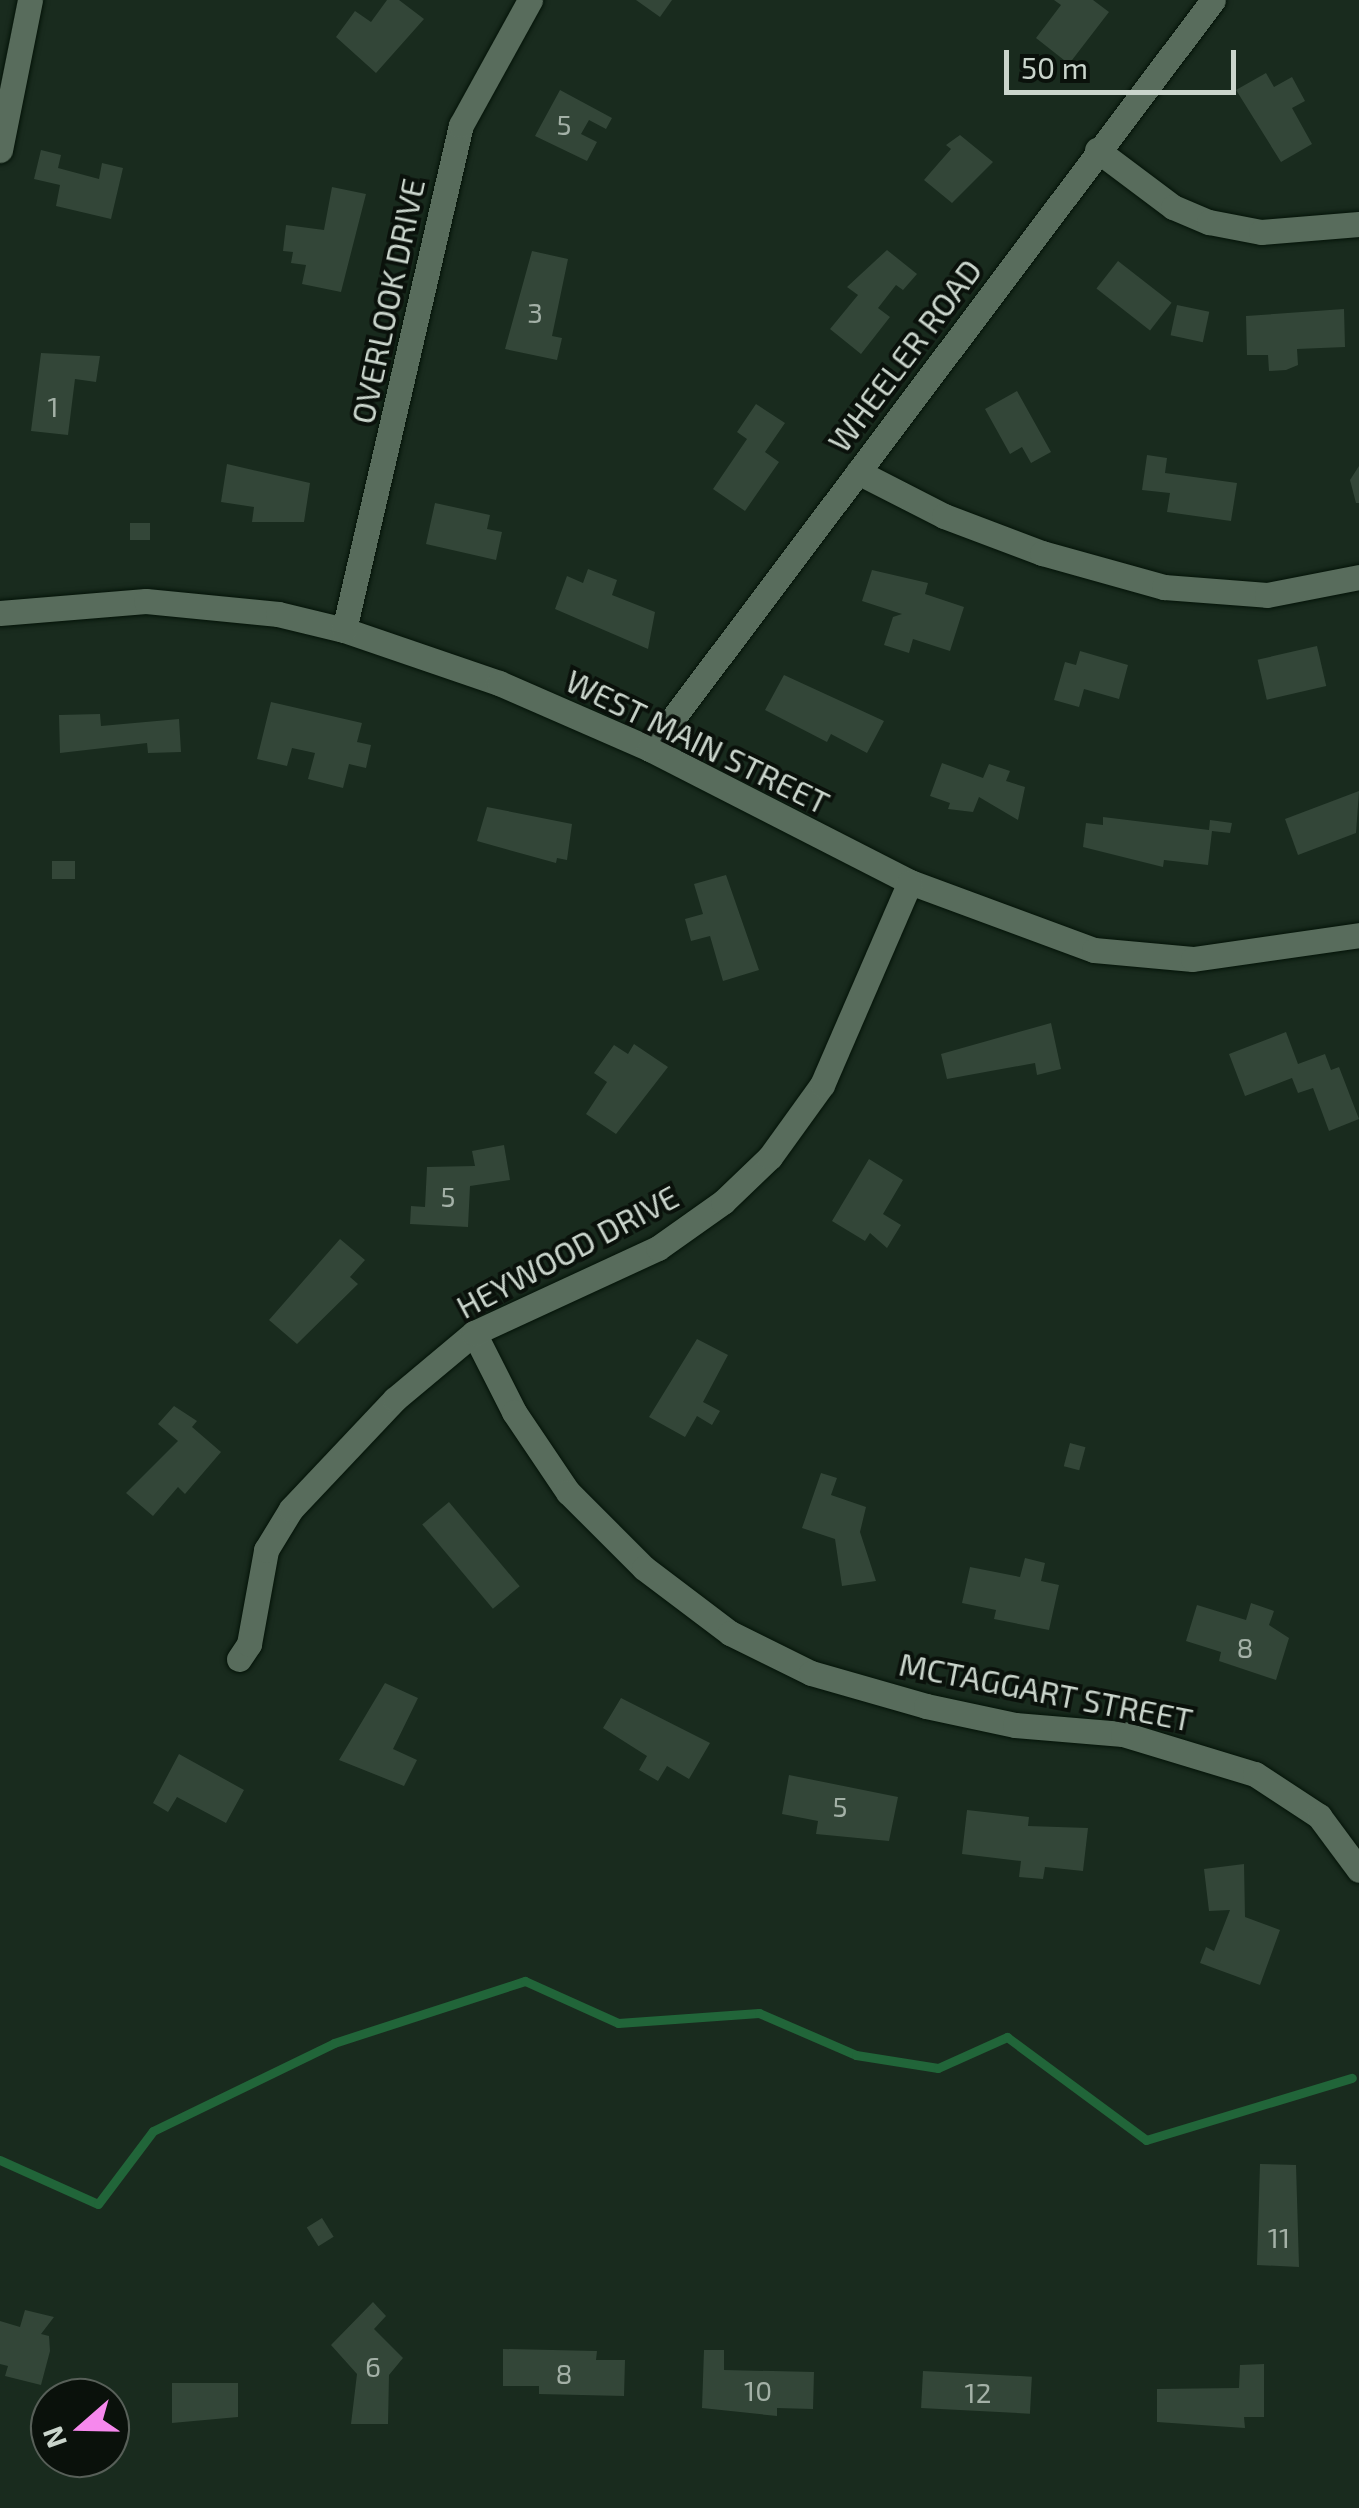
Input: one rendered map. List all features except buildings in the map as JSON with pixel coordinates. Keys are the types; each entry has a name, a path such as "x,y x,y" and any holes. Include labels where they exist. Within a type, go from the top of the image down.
{"street":[{"path":"0,150 30,0"},
{"name":"OVERLOOK DRIVE","path":"344,630 461,125 530,0"},
{"name":"WHEELER ROAD","path":"650,749 1213,0"},
{"path":"1097,150 1173,206 1208,222 1261,232 1359,224"},
{"path":"858,472 944,516 1145,582 1212,595 1267,595 1359,577"},
{"name":"WEST MAIN STREET","path":"0,613 146,601 278,614 344,630 454,665 650,749 910,882 1063,942 1127,956 1226,956 1359,935"},
{"name":"HEYWOOD DRIVE","path":"238,1660 249,1644 266,1550 291,1509 395,1399 474,1334 658,1248 723,1202 770,1157 822,1084 910,882"},
{"name":"MCTAGGART STREET","path":"474,1334 521,1425 568,1492 644,1568 730,1633 811,1672 941,1710 1015,1725 1124,1734 1196,1752 1298,1796 1359,1870"}],"waterway":[{"path":"0,2160 98,2204 153,2131 334,2043 525,1981 618,2023 759,2013 856,2055 938,2068 1007,2037 1146,2140 1352,2078"}]}
